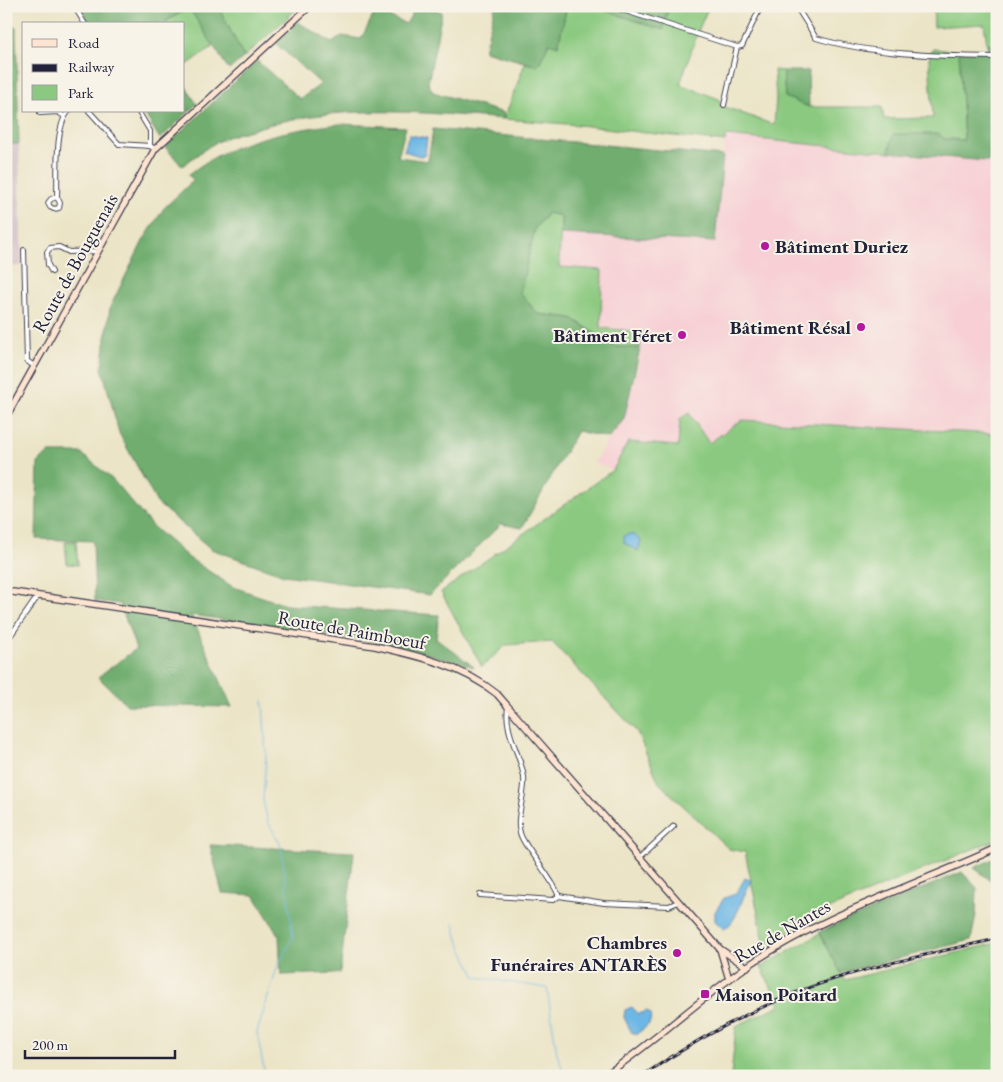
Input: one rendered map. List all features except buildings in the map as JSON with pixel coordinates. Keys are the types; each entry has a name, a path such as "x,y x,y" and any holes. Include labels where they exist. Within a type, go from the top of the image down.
{"street":[{"path":"74,6 84,22"},
{"name":"Route de Bouguenais","path":"6,417 153,147 310,6"},
{"path":"610,6 737,47 742,46 762,6"},
{"path":"796,6 816,38 835,44 912,53 997,56"},
{"path":"724,105 737,47"},
{"path":"40,112 58,112 64,116"},
{"path":"57,197 59,144 64,116 67,112"},
{"path":"90,112 119,144 153,147 150,131 139,112"},
{"path":"52,272 48,265 47,252 50,248 59,247 69,252 98,251"},
{"path":"24,250 27,361 34,366"},
{"name":"Route de Paimboeuf","path":"6,591 376,646 424,657 476,679 497,694 720,949 747,967"},
{"path":"6,642 38,596"},
{"path":"508,707 507,723 524,778 520,819 521,837 548,874 559,896"},
{"path":"640,858 674,826"},
{"name":"Rue de Nantes","path":"604,1076 747,967 836,916 997,848"},
{"path":"480,895 553,900 559,896 604,903 669,906 678,902"},
{"name":"Route de Paimboeuf","path":"720,949 729,980"}],"shaded area":[{"path":"725,136 997,162 997,434 742,420 709,443 680,419 678,446 629,442 613,470 594,463 624,419 637,371 643,332 601,329 600,314 559,268 561,234 715,242"},
{"path":"6,144 19,144 22,266 6,266"}],"green space":[{"path":"79,6 218,6 244,57 229,70 189,8 164,22 89,22"},
{"path":"218,6 300,6 244,57"},
{"path":"405,6 423,6 442,12 428,83 433,92 504,113 504,119 408,112 345,113 313,116 282,121 227,137 209,146 182,166 165,147 257,61 300,99 321,84 276,44 298,22 332,43 342,36 361,39 376,10 406,24 413,12"},
{"path":"495,6 567,6 558,46 549,43 538,66 484,51"},
{"path":"567,6 592,6 663,30 669,6 709,6 680,84 719,99 720,105 774,125 776,98 774,70 783,71 785,97 809,107 882,107 884,119 933,118 929,58 933,49 959,51 964,140 893,134 889,152 726,136 725,142 579,125 504,119 525,63 538,66 549,43 558,46"},
{"path":"592,6 669,6 663,30"},
{"path":"933,6 997,6 997,44 987,44 984,24 934,27"},
{"path":"189,8 214,46 185,66 185,22 165,22"},
{"path":"6,26 16,27 19,144 6,144"},
{"path":"987,44 997,44 997,64 992,64 997,112 997,162 889,152 893,134 939,134 946,140 964,140 959,51 988,52"},
{"path":"783,71 808,71 809,107 785,97"},
{"path":"185,86 197,104 160,139 144,112 185,112"},
{"path":"340,124 406,127 398,157 428,161 433,129 723,156 715,242 561,234 561,216 548,213 535,228 520,293 538,314 572,318 615,347 640,348 624,419 609,438 577,431 522,528 501,524 430,595 284,575 211,549 157,503 119,433 102,368 110,307 143,241 164,208 194,180 188,175 222,153 241,145 280,134"},
{"path":"548,213 561,216 559,267 602,270 601,328 643,332 640,348 615,347 572,318 538,314 520,293 535,228"},
{"path":"689,413 709,443 742,420 997,434 997,839 831,908 765,946 745,852 729,849 659,783 637,732 552,642 506,645 482,667 441,592 613,470 628,442 678,446 680,419"},
{"path":"48,453 81,453 112,479 152,526 189,558 233,587 286,605 439,615 436,638 474,667 391,644 191,615 232,707 127,705 98,677 136,649 120,604 95,601 93,541 36,539 38,463"},
{"path":"65,542 76,542 78,565 67,564"},
{"path":"210,845 354,852 340,973 281,975 279,936 254,895 222,893"},
{"path":"997,857 997,885 974,868"},
{"path":"962,872 977,888 976,915 971,940 841,973 819,932"},
{"path":"820,934 845,980 997,943 997,1076 731,1076 736,1026 780,1005 761,967"}],"water":[{"path":"409,135 427,138 425,155 420,156 404,151"},
{"path":"629,534 635,535 641,541 638,551 624,543 624,536"},
{"path":"745,878 752,881 733,921 724,929 715,921 715,912 724,898 736,894"},
{"path":"632,1007 639,1014 647,1011 652,1015 649,1024 637,1034 631,1032 624,1017 625,1010"}],"waterway":[{"path":"263,701 266,755 263,801 268,822 281,846 293,937 278,965 257,1032 265,1076"},
{"path":"454,923 458,940 476,977 547,988 557,1054 565,1076"}],"railway":[{"path":"642,1076 687,1047 734,1021 757,1009 806,989 892,963 997,939"}],"place":[{"name":"Bâtiment Duriez","path":"765,246"},
{"name":"Bâtiment Résal","path":"861,327"},
{"name":"Bâtiment Féret","path":"682,335"},
{"name":"Chambres Funéraires ANTARÈS","path":"677,953"},
{"name":"Maison Poitard","path":"705,994"}]}
